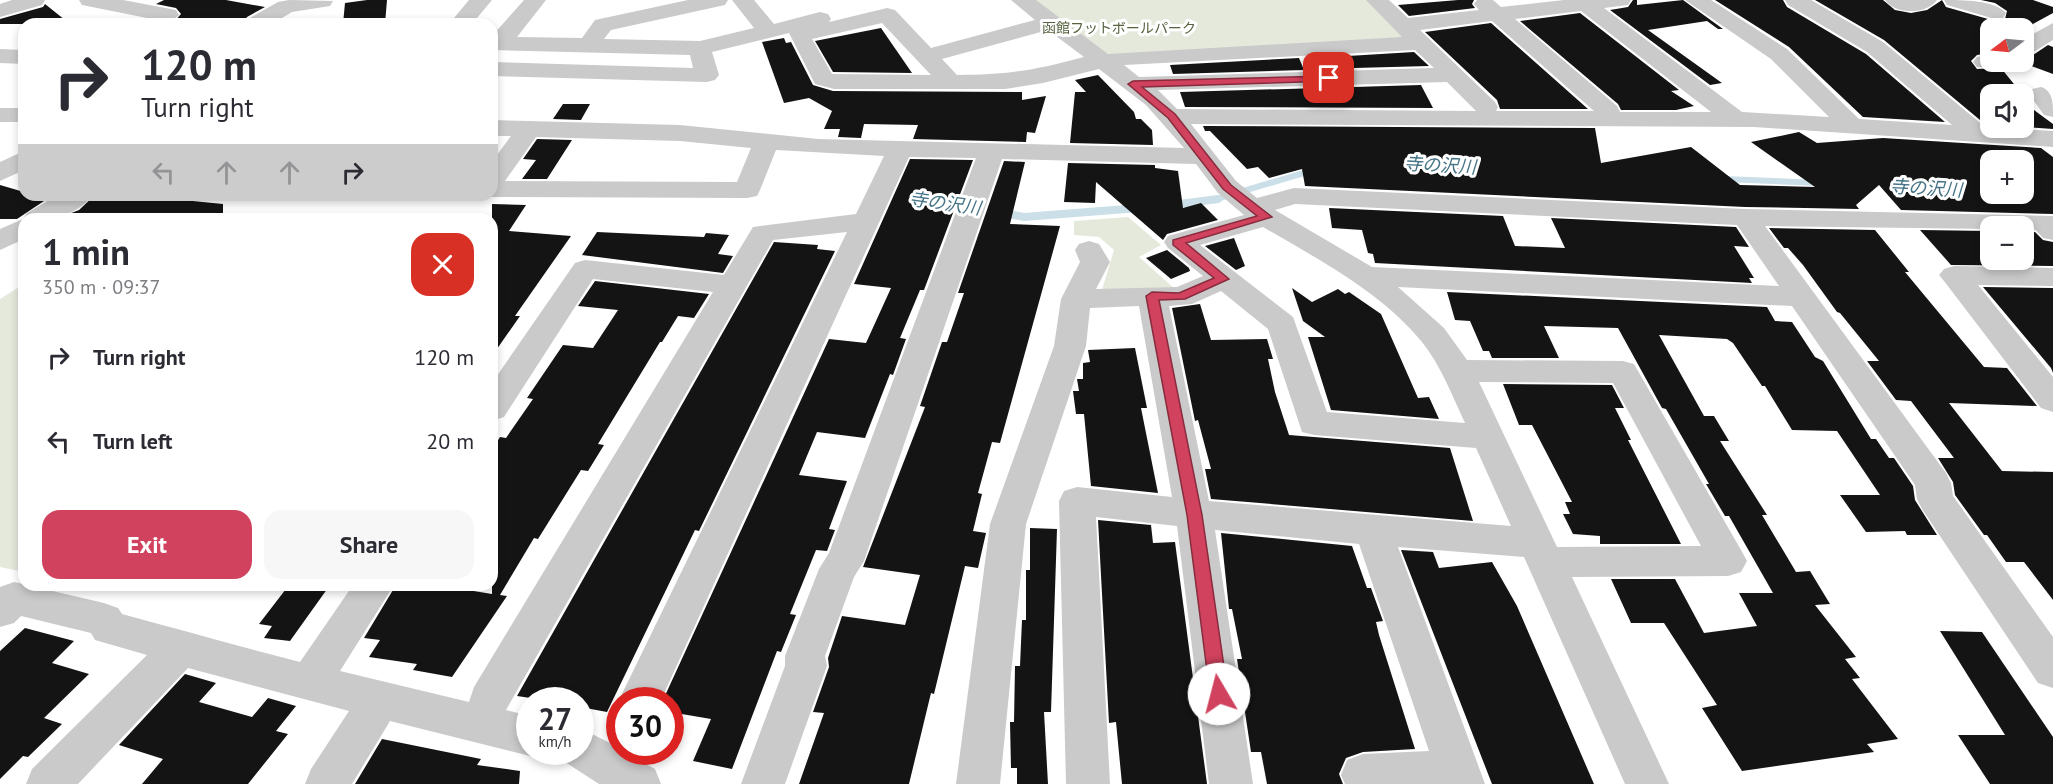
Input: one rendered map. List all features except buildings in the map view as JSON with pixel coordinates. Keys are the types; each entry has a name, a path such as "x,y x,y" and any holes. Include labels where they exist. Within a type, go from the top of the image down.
{"street":[{"path":"0,11 34,0"},
{"path":"90,0 168,15 163,18"},
{"path":"267,18 286,7 322,0 320,18"},
{"path":"465,18 481,0"},
{"path":"498,42 535,0"},
{"path":"589,45 603,25 717,0"},
{"path":"743,0 768,31"},
{"path":"498,44 700,48 898,0"},
{"path":"1022,0 1133,84 1171,116 1202,156 1248,203 1366,276 1408,310 1433,335 1458,371 1647,784"},
{"path":"1377,0 1486,107"},
{"path":"1402,25 1487,7 1620,0"},
{"path":"1696,0 1779,54 1852,126"},
{"path":"1796,0 1875,46 1977,134"},
{"path":"1896,0 1914,6 1926,0"},
{"path":"1955,0 1995,13"},
{"path":"1582,2 1738,121"},
{"path":"1487,7 1608,111"},
{"path":"950,81 886,15 804,32 799,38 823,79 827,81 1005,82 1126,58 1420,43"},
{"path":"926,56 1052,22"},
{"path":"2034,43 2050,35"},
{"path":"498,69 706,75 700,48"},
{"path":"0,56 18,57"},
{"path":"1133,84 1453,75"},
{"path":"0,115 18,115"},
{"path":"1171,116 1754,120 2053,139"},
{"path":"498,128 680,133 818,147 901,147 1202,156"},
{"path":"498,173 529,129"},
{"path":"498,189 747,190 762,151 770,142"},
{"path":"646,687 901,147"},
{"path":"763,784 806,666 805,656 838,569 845,561 992,151"},
{"path":"0,173 18,162"},
{"path":"0,178 18,178"},
{"path":"1488,437 1314,423 1282,324 1178,242 1248,203 1294,196 1745,217 2044,222 2053,232"},
{"path":"47,213 68,201"},
{"path":"1745,217 1933,483 1935,500 2053,670"},
{"path":"489,700 763,233 867,221"},
{"path":"0,241 18,230"},
{"path":"978,784 1008,524 1070,346 1076,298 1095,262 1089,250"},
{"path":"498,399 585,269 732,285"},
{"path":"2053,277 1954,275 2053,400"},
{"path":"1366,276 1801,297"},
{"path":"1076,298 1181,297 1223,279"},
{"path":"1152,296 1194,515 1231,784"},
{"path":"1088,784 1077,501 1194,515 1373,531 1541,552 1728,561 1623,372 1458,371"},
{"path":"1363,775 1461,777 1373,531"},
{"path":"309,683 371,591"},
{"path":"0,611 14,598 104,620 109,628 182,647 206,657 516,733"},
{"path":"48,784 182,647"},
{"path":"327,784 380,700"}],"green space":[{"name":"函館フットボールパーク","path":"1035,0 1367,0 1408,42 1111,57"},
{"path":"1128,217 1161,245 1139,257 1175,289 1102,290 1114,250 1099,237 1074,235 1074,221"},
{"path":"18,288 18,571 0,567 0,299"}],"waterway":[{"name":"寺の沢川","path":"1215,199 1314,170"},
{"name":"寺の沢川","path":"1724,179 1819,183"},
{"name":"寺の沢川","path":"1172,205 1215,199"},
{"name":"寺の沢川","path":"1002,213 1024,217 1139,208"}],"route":[{"path":"1219,694 1194,515 1152,296 1181,297 1223,279 1178,242 1266,217 1227,187 1171,116 1155,100 1133,84 1329,78"}]}
